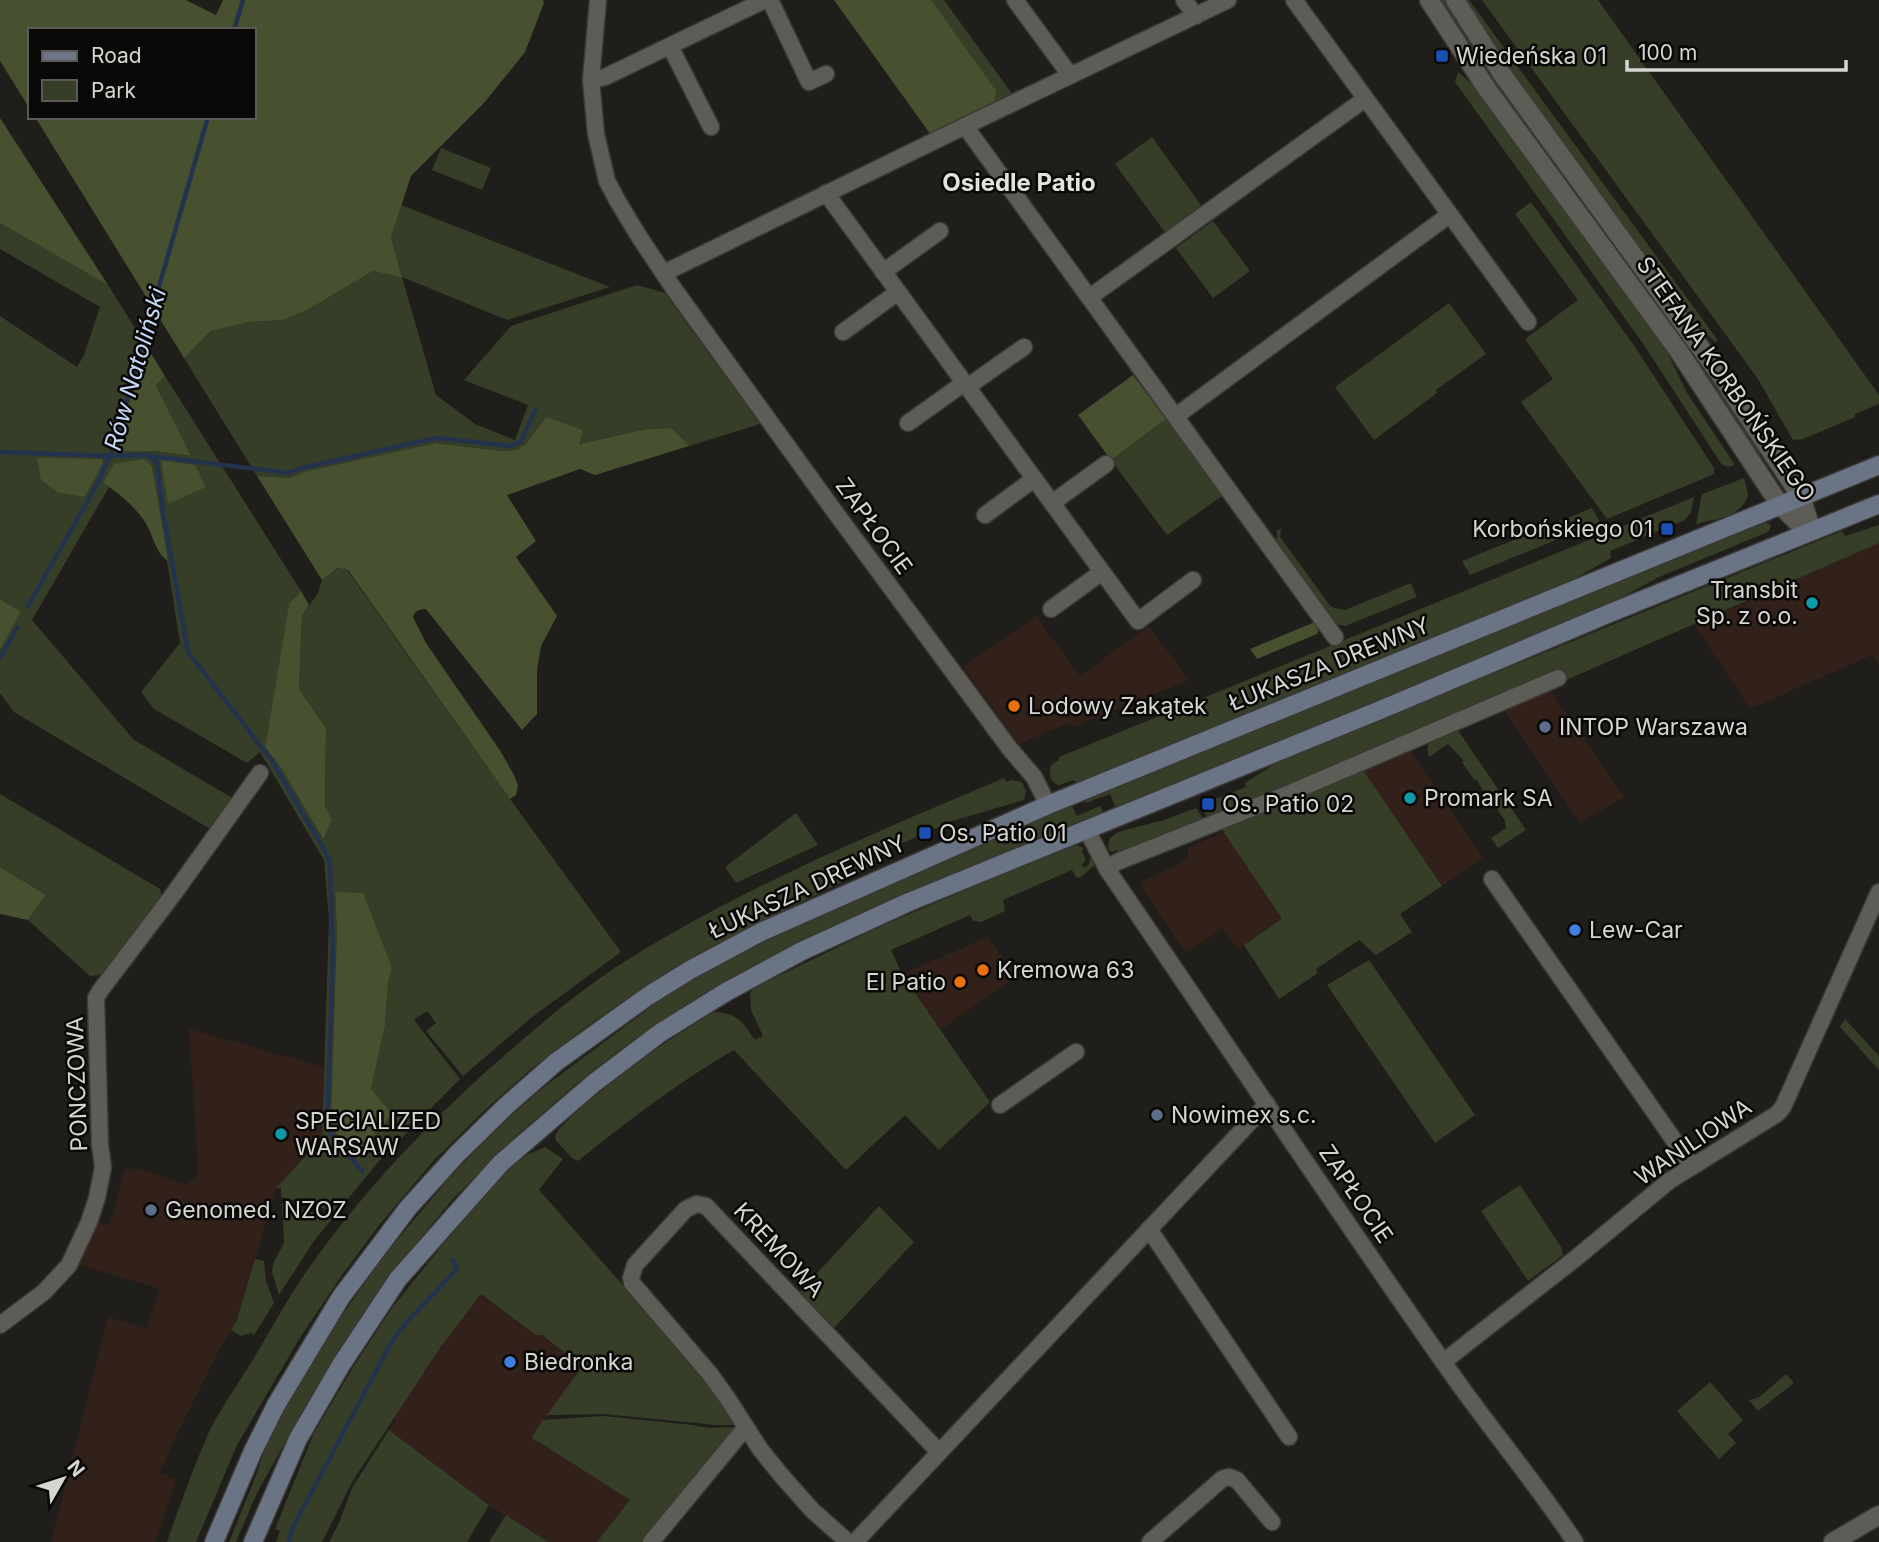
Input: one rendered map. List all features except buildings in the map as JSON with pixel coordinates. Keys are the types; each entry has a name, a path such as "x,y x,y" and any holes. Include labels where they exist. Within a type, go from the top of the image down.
{"main road":[{"name":"ŁUKASZA DREWNY","path":"214,1542 270,1416 341,1297 408,1208 457,1154 556,1062 690,970 761,932 1048,805 1879,465"},
{"path":"253,1542 298,1439 341,1364 398,1279 501,1163 584,1091 660,1033 726,992 802,951 909,902 1879,504"}],"street":[{"name":"ZAPŁOCIE","path":"598,0 591,80 596,134 607,180 631,225 835,512 1010,749 1034,777 1048,805"},
{"path":"591,80 605,77 767,0 809,82 826,74"},
{"path":"1015,0 1070,75"},
{"path":"1184,0 1196,16"},
{"path":"664,273 1228,0"},
{"path":"1294,0 1528,322"},
{"name":"STEFANA KORBOŃSKIEGO","path":"1429,0 1487,89 1678,351 1780,505 1801,527 1812,531"},
{"name":"STEFANA KORBOŃSKIEGO","path":"1455,0 1502,75 1705,353 1801,497 1812,531"},
{"path":"670,46 711,127"},
{"path":"1090,298 1366,99"},
{"path":"965,126 1335,637"},
{"path":"826,193 1138,621 1193,580"},
{"path":"1175,416 1449,215"},
{"path":"883,272 940,230"},
{"path":"842,332 898,292"},
{"path":"908,423 1024,347"},
{"path":"1052,503 1107,464"},
{"path":"985,515 1034,479"},
{"path":"1051,609 1102,572"},
{"path":"1107,869 1117,862 1285,795 1558,678"},
{"name":"PONCZOWA","path":"0,1325 44,1292 69,1265 97,1198 103,1167 96,998 260,773"},
{"name":"ZAPŁOCIE","path":"1087,830 1107,869 1443,1362 1575,1542"},
{"path":"1492,879 1692,1166"},
{"name":"WANILIOWA","path":"1443,1362 1670,1181 1777,1114 1783,1107 1798,1060 1879,892"},
{"path":"1000,1105 1076,1052"},
{"path":"855,1542 1267,1104"},
{"name":"KREMOWA","path":"848,1542 812,1510 789,1484 760,1449 710,1374 635,1288 631,1278 635,1265 687,1209 697,1204 706,1206 939,1452"},
{"path":"1149,1229 1289,1437"},
{"path":"651,1542 746,1427"},
{"path":"1150,1542 1222,1479 1229,1477 1237,1480 1272,1522"},
{"path":"1833,1542 1879,1515"}],"shaded area":[{"path":"1879,543 1879,665 1872,655 1750,709 1694,625"},
{"path":"1036,616 1080,676 1149,626 1189,680 1074,727 1071,722 1019,744 963,667"},
{"path":"1549,688 1624,797 1580,823 1503,708"},
{"path":"1409,749 1483,858 1442,886 1363,770"},
{"path":"1224,832 1282,920 1238,950 1222,929 1186,953 1142,888 1144,880 1188,858 1188,848"},
{"path":"988,937 1016,977 940,1030 902,974"},
{"path":"189,1029 324,1067 322,1138 276,1188 237,1320 218,1352 160,1473 177,1479 155,1542 51,1542 108,1317 146,1329 160,1289 77,1264 95,1222 110,1225 124,1170 136,1168 186,1184 197,1178"},
{"path":"481,1294 536,1335 541,1335 573,1358 582,1368 532,1437 534,1441 536,1439 631,1500 609,1527 601,1542 548,1542 489,1505 389,1430 440,1348"}],"green space":[{"path":"0,0 186,0 216,15 223,0 543,0 544,3 525,52 484,103 411,176 391,237 402,277 373,271 309,309 283,320 249,322 211,331 184,358 36,119 256,119 256,28 28,28 28,106 0,61"},
{"path":"834,0 931,0 996,91 994,104 931,135"},
{"path":"931,0 944,0 1013,95 994,104"},
{"path":"1438,0 1445,0 1485,64 1696,355 1763,453 1757,456 1678,336 1488,76"},
{"path":"1465,0 1469,0 1717,339 1716,343 1692,320 1503,62"},
{"path":"1482,0 1598,0 1879,395 1879,404 1803,439 1793,440 1758,379"},
{"path":"1458,72 1481,92 1657,338 1687,393 1735,465 1722,465 1644,345 1455,82"},
{"path":"0,118 108,285 0,223"},
{"path":"1152,137 1203,208 1167,235 1115,164"},
{"path":"441,148 491,168 482,190 432,170"},
{"path":"1531,202 1635,347 1714,468 1714,474 1607,519 1521,402 1553,379 1525,339 1578,300 1515,214"},
{"path":"401,205 610,287 507,320 402,277 436,395 475,424 515,440 528,405 464,380 511,326 637,285 665,293 760,424 689,446 672,428 646,429 578,444 546,417 526,444 516,450 501,451 436,443 303,472 290,478 257,476 184,358 211,331 249,322 283,320 309,309 373,271 402,276 391,237"},
{"path":"1213,221 1250,271 1213,298 1176,248"},
{"path":"0,223 108,285 145,344 119,451 154,451 190,456 156,384 165,376 301,591 289,605 265,747 282,769 322,838 332,820 325,806 326,728 299,689 302,616 318,593 322,580 337,568 347,570 621,952 532,1017 463,1076 426,1031 436,1023 427,1011 414,1020 460,1079 380,1160 337,1212 281,1197 281,1188 276,1188 322,1138 329,920 324,860 260,752 247,763 154,709 141,692 180,643 152,466 144,459 103,483 109,487 32,620 134,740 234,799 212,830 14,712 0,693 0,650 21,612 0,599 0,316 77,367 84,355 100,307 0,249","holes":["37,459 102,459 103,463 57,492 42,480","335,893 392,968 388,983 385,1026 371,1089 337,933"]},
{"path":"1449,303 1486,354 1374,440 1335,387"},
{"path":"145,344 165,376 156,385 191,456 154,451 118,451"},
{"path":"1133,375 1166,419 1111,460 1078,415"},
{"path":"546,417 583,430 579,444 646,429 672,428 689,446 595,475 580,469 507,495 536,541 516,557 557,616 541,646 537,670 537,714 522,730 426,609 421,609 414,615 426,643 514,775 518,786 516,795 510,799 348,570 337,568 322,580 257,476 290,478 303,472 436,443 501,451 516,450 526,444"},
{"path":"1166,419 1222,496 1167,535 1111,460"},
{"path":"37,458 102,459 103,463 84,497 57,492 41,480"},
{"path":"144,459 152,466 168,561 160,553 137,511 103,483 114,464"},
{"path":"161,460 195,465 206,487 168,504"},
{"path":"1744,478 1748,495 1739,509 1727,516 1696,524 1702,494"},
{"path":"1694,497 1691,512 1685,520 1610,551 1611,558 1574,579 1077,784 1074,780 1059,785 1052,780 1051,765 1059,760 1059,757"},
{"path":"1592,508 1600,522 1470,575 1462,561"},
{"path":"1763,522 1770,524 1768,532 1659,577 1596,611 1116,808 1110,794 1086,803 1085,800"},
{"path":"1879,525 1879,543 1564,681 1558,671 1208,819 1203,809 1215,804 1213,800 1246,787 1245,783 1279,761 1842,531 1845,536"},
{"path":"1281,528 1280,537 1331,607 1345,610 1411,583 1417,597 1345,626 1337,624 1274,540"},
{"path":"301,591 309,605 302,616 299,689 326,728 325,806 332,820 323,839 282,769 265,747 289,604"},
{"path":"0,599 21,612 0,650"},
{"path":"1315,622 1319,628 1317,634 1257,659 1250,649"},
{"path":"1457,729 1526,830 1498,848 1491,838 1506,828 1505,821 1476,779 1474,780 1462,762 1464,761 1448,744 1429,757 1428,745 1431,740"},
{"path":"1363,770 1442,886 1400,914 1412,932 1376,955 1359,940 1316,969 1318,973 1279,999 1244,945 1282,919 1221,828"},
{"path":"1004,778 1006,782 1022,782 1026,791 1024,800 918,833 919,836 886,850 887,854 849,879 671,969 590,1024 531,1069 487,1108 435,1159 380,1224 301,1336 237,1445 196,1542 167,1542 209,1432 304,1275 373,1186 424,1131 478,1079 586,988 681,928 817,859"},
{"path":"0,794 160,889 162,898 108,970 100,975 90,976 28,920 46,895 0,867"},
{"path":"1072,806 1077,816 1100,806 1103,813 903,896 734,978 687,1004 621,1049 513,1139 451,1201 395,1269 360,1318 302,1412 257,1493 236,1542 229,1542 268,1438 334,1327 382,1258 450,1177 501,1125 544,1087 667,995 728,960 856,897"},
{"path":"1196,808 1204,820 1119,854 1117,850 1109,850 1110,838 1118,832"},
{"path":"796,813 818,845 736,883 725,867"},
{"path":"1076,845 1084,848 1084,868 1089,863 1090,856 1096,864 1080,878 1076,877 1072,870 1003,900 1005,911 981,922 973,921 970,915 891,950 902,974 990,1102 939,1150 905,1115 846,1170 734,1050 673,1089 578,1161 556,1141 558,1130 577,1111 636,1062 713,1012 728,1014 738,1019 755,1040 763,1036 751,1010 750,993 754,988 879,927"},
{"path":"0,867 46,895 28,920 0,914"},
{"path":"335,892 363,893 392,968 388,983 385,1026 371,1089 392,1114 354,1156 331,1125 337,933"},
{"path":"1369,960 1475,1115 1435,1143 1327,985"},
{"path":"1845,1019 1879,1056 1879,1070 1840,1027"},
{"path":"545,1147 563,1159 539,1190 711,1385 738,1425 604,1414 547,1415 582,1367 542,1335 536,1335 481,1294 440,1348 352,1482 322,1542 276,1542 280,1531 275,1529 314,1433 392,1308 511,1166"},
{"path":"1520,1185 1561,1247 1563,1255 1528,1281 1481,1211"},
{"path":"282,1203 332,1219 314,1241 279,1295 272,1272 273,1264 284,1243"},
{"path":"879,1206 914,1242 832,1330 798,1294"},
{"path":"255,1259 264,1261 266,1281 274,1303 254,1335 251,1333 241,1336 231,1330 237,1320"},
{"path":"1786,1374 1794,1383 1758,1411 1749,1400 1758,1398"},
{"path":"1710,1382 1743,1420 1728,1434 1736,1443 1719,1459 1677,1411"},
{"path":"603,1416 708,1428 735,1427 641,1542 597,1542 630,1500 534,1441 532,1437 543,1420"},
{"path":"389,1430 489,1505 467,1542 329,1542 352,1488"},
{"path":"506,1515 548,1542 489,1542"}],"waterway":[{"name":"Rów Natoliński","path":"235,28 243,0"},
{"name":"Rów Natoliński","path":"28,606 95,488 110,456 207,119"},
{"path":"151,456 288,473 436,438 511,446 521,441 536,409"},
{"path":"0,452 148,455 157,463 188,652 272,761 330,862 333,955 327,1125 330,1133 362,1171"},
{"name":"Rów Natoliński","path":"0,658 17,628"},
{"path":"289,1542 292,1529 392,1341 457,1269 453,1260"}],"place":[{"name":"Wiedeńska 01","path":"1442,56"},
{"name":"Korbońskiego 01","path":"1667,529"},
{"name":"Transbit Sp. z o.o.","path":"1812,603"},
{"name":"Lodowy Zakątek","path":"1014,706"},
{"name":"INTOP Warszawa","path":"1545,727"},
{"name":"Promark SA","path":"1410,798"},
{"name":"Os. Patio 02","path":"1208,804"},
{"name":"Os. Patio 01","path":"925,833"},
{"name":"Lew-Car","path":"1575,930"},
{"name":"Kremowa 63","path":"983,970"},
{"name":"El Patio","path":"960,982"},
{"name":"Nowimex s.c.","path":"1157,1115"},
{"name":"SPECIALIZED WARSAW","path":"281,1134"},
{"name":"Genomed. NZOZ","path":"151,1210"},
{"name":"Biedronka","path":"510,1362"}],"district":[{"name":"Osiedle Patio","path":"1019,182"}]}
